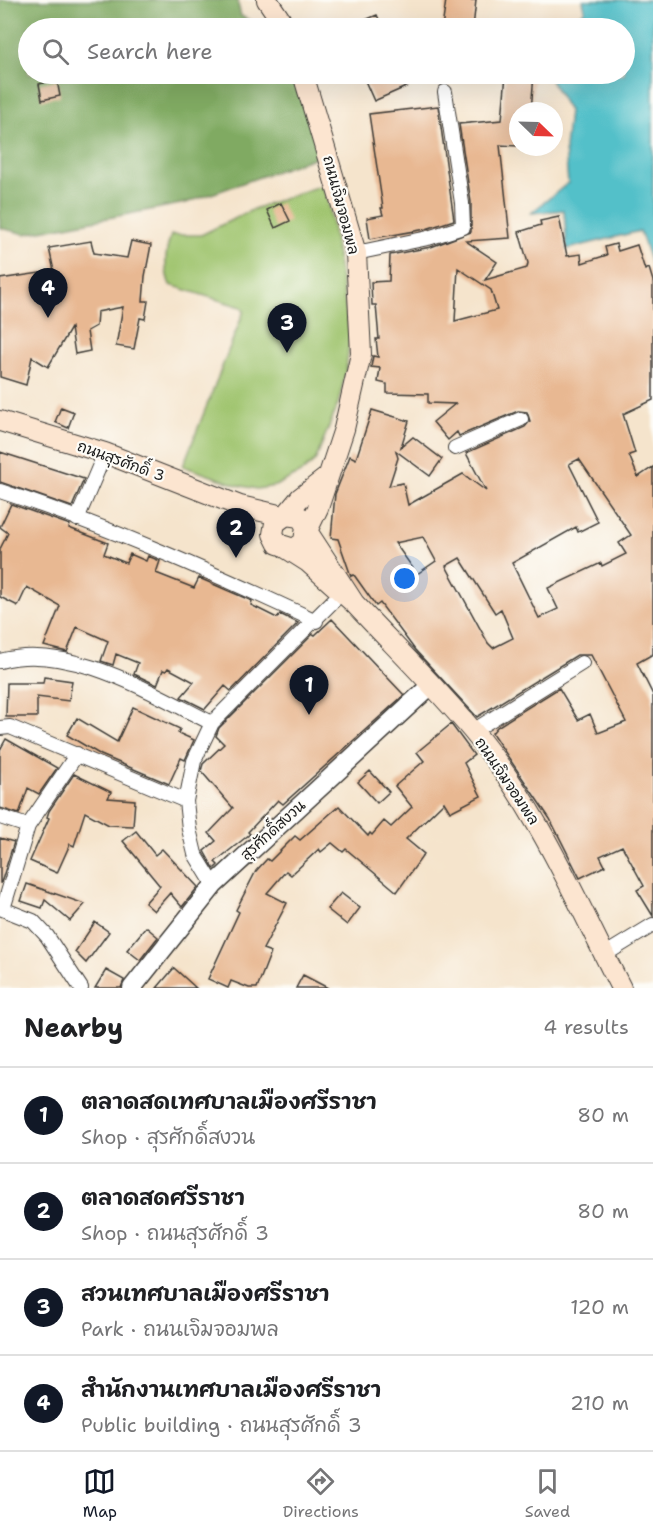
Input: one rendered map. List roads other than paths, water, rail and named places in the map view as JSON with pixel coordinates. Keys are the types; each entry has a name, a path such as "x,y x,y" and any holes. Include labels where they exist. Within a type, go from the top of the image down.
{"main road":[{"path":"267,0 279,18"},
{"name":"ถนนเจิมจอมพล","path":"306,84 356,254 361,354 344,429 319,505 307,531 327,558 348,597"},
{"name":"ถนนสุรศักดิ์ 3","path":"0,421 105,453 240,506 285,516"},
{"path":"285,516 300,518 307,531 300,546 280,544 275,523 285,516 300,498 326,478"},
{"path":"319,505 327,558"},
{"name":"ถนนสุรศักดิ์ 3","path":"240,506 280,544"},
{"name":"ถนนเจิมจอมพล","path":"280,544 308,562 348,597 473,731 536,821 621,988"}],"street":[{"path":"356,254 428,238 463,227 462,203 445,92"},
{"path":"455,448 521,419"},
{"path":"77,519 105,453"},
{"path":"0,491 224,578 315,621"},
{"path":"214,885 195,854 186,801 194,761 212,723 315,621 348,597"},
{"path":"0,661 42,658 83,664 126,681 212,723"},
{"path":"473,731 582,663"},
{"name":"สุรศักดิ์สงวน","path":"132,988 214,885 430,686"},
{"path":"0,728 10,727 186,801"},
{"path":"77,754 28,826 1,909 33,921 47,936 81,988"},
{"path":"0,817 28,826"},
{"path":"604,955 653,925"}],"water":[{"path":"583,0 653,0 653,269 640,231 567,249 564,210 531,213 568,183 565,148 569,111 553,84 635,84 635,18 576,18 585,11"}],"place":[{"name":"สำนักงานเทศบาลเมืองศรีราชา","path":"48,318"},
{"name":"สวนเทศบาลเมืองศรีราชา","path":"287,353"},
{"name":"ตลาดสดศรีราชา","path":"236,558"},
{"name":"ตลาดสดเทศบาลเมืองศรีราชา","path":"309,715"}]}
